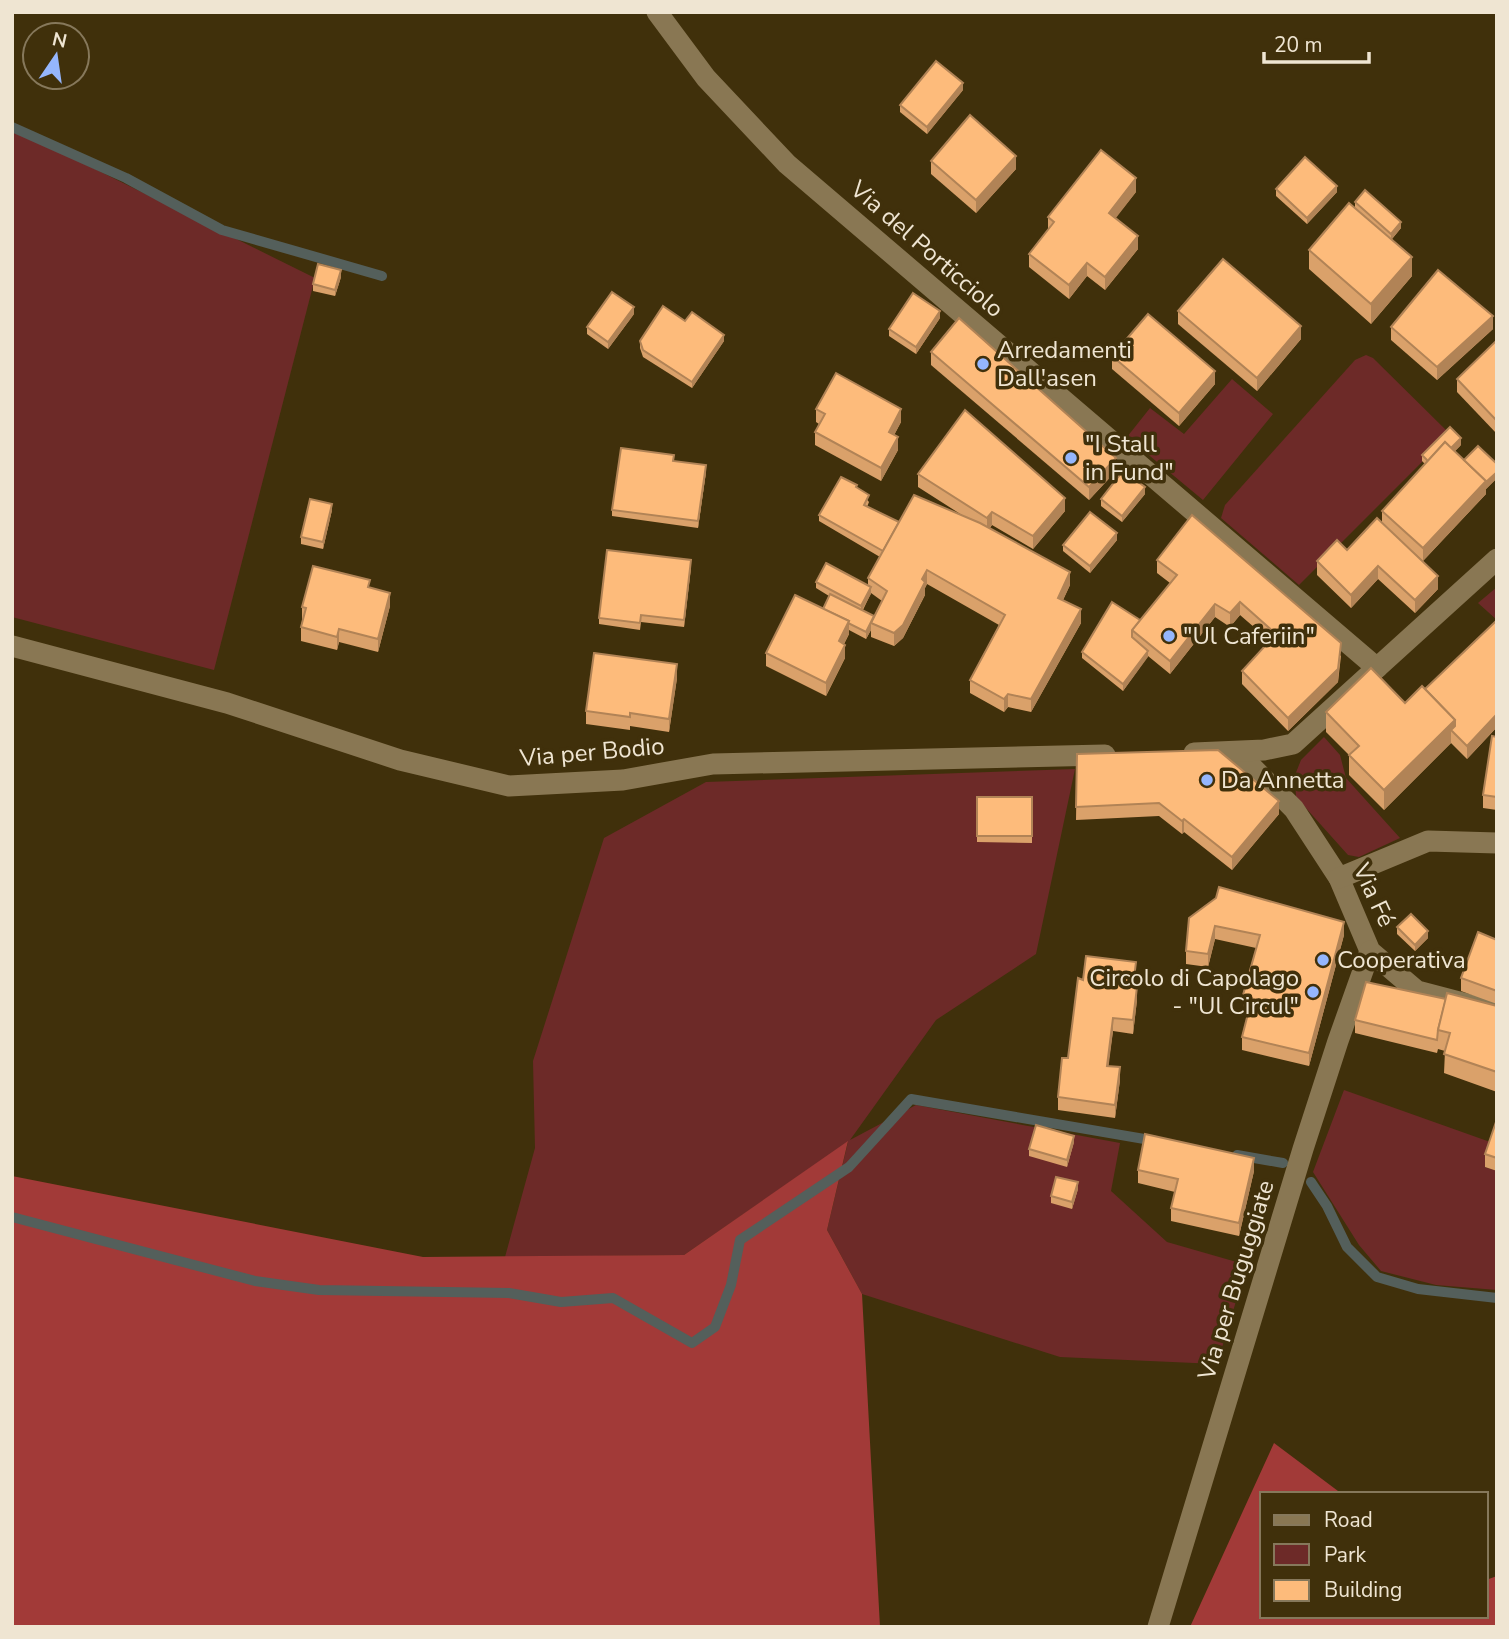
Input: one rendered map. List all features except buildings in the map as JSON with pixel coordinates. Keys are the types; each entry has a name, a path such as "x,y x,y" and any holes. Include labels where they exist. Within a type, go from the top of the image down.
{"street":[{"name":"Via del Porticciolo","path":"657,12 706,78 787,164 1377,668"},
{"path":"1170,753 1237,752 1293,744 1497,559"},
{"name":"Via per Bodio","path":"12,646 227,703 400,760 509,786 623,780 713,764 1130,754"},
{"name":"Via Fé","path":"1237,752 1294,809 1339,878 1370,951 1417,991 1497,1012"},
{"path":"1339,878 1428,841 1497,843"},
{"name":"Via per Buguggiate","path":"1158,1627 1300,1160 1370,951"}],"green space":[{"path":"12,128 315,278 214,670 12,617"},
{"path":"1366,355 1373,358 1450,434 1299,585 1221,518 1225,505 1355,360"},
{"path":"1232,379 1273,414 1203,500 1127,437 1150,408 1184,434"},
{"path":"1497,587 1497,620 1478,603"},
{"path":"1324,737 1340,755 1346,778 1400,838 1359,857 1348,855 1296,797 1295,775 1301,760"},
{"path":"1075,769 1036,954 936,1020 850,1140 916,1105 1120,1143 1111,1191 1167,1242 1247,1265 1217,1364 1060,1357 862,1294 827,1230 848,1142 684,1255 505,1257 535,1148 533,1061 604,838 706,782"},
{"path":"1344,1090 1493,1143 1485,1167 1497,1171 1497,1290 1436,1285 1381,1271 1359,1245 1313,1172"}],"shaded area":[{"path":"848,1141 827,1230 862,1294 880,1627 12,1627 12,1176 423,1257 684,1255"},
{"path":"1274,1443 1339,1492 1260,1492 1260,1618 1488,1618 1488,1579 1497,1576 1497,1627 1190,1627"}],"waterway":[{"path":"12,127 126,178 222,230 382,276"},
{"path":"12,1217 255,1281 319,1290 509,1293 561,1302 613,1298 692,1343 715,1327 731,1285 740,1240 849,1167 911,1099 1156,1141"},
{"path":"1237,1155 1283,1163"},
{"path":"1311,1182 1327,1206 1347,1247 1377,1277 1418,1289 1497,1298"}],"place":[{"name":"Arredamenti Dall'asen","path":"983,364"},
{"name":"\"I Stall in Fund\"","path":"1071,458"},
{"name":"\"Ul Caferiin\"","path":"1169,636"},
{"name":"Da Annetta","path":"1207,780"},
{"name":"Cooperativa","path":"1323,960"},
{"name":"Circolo di Capolago - \"Ul Circul\"","path":"1313,992"}]}
